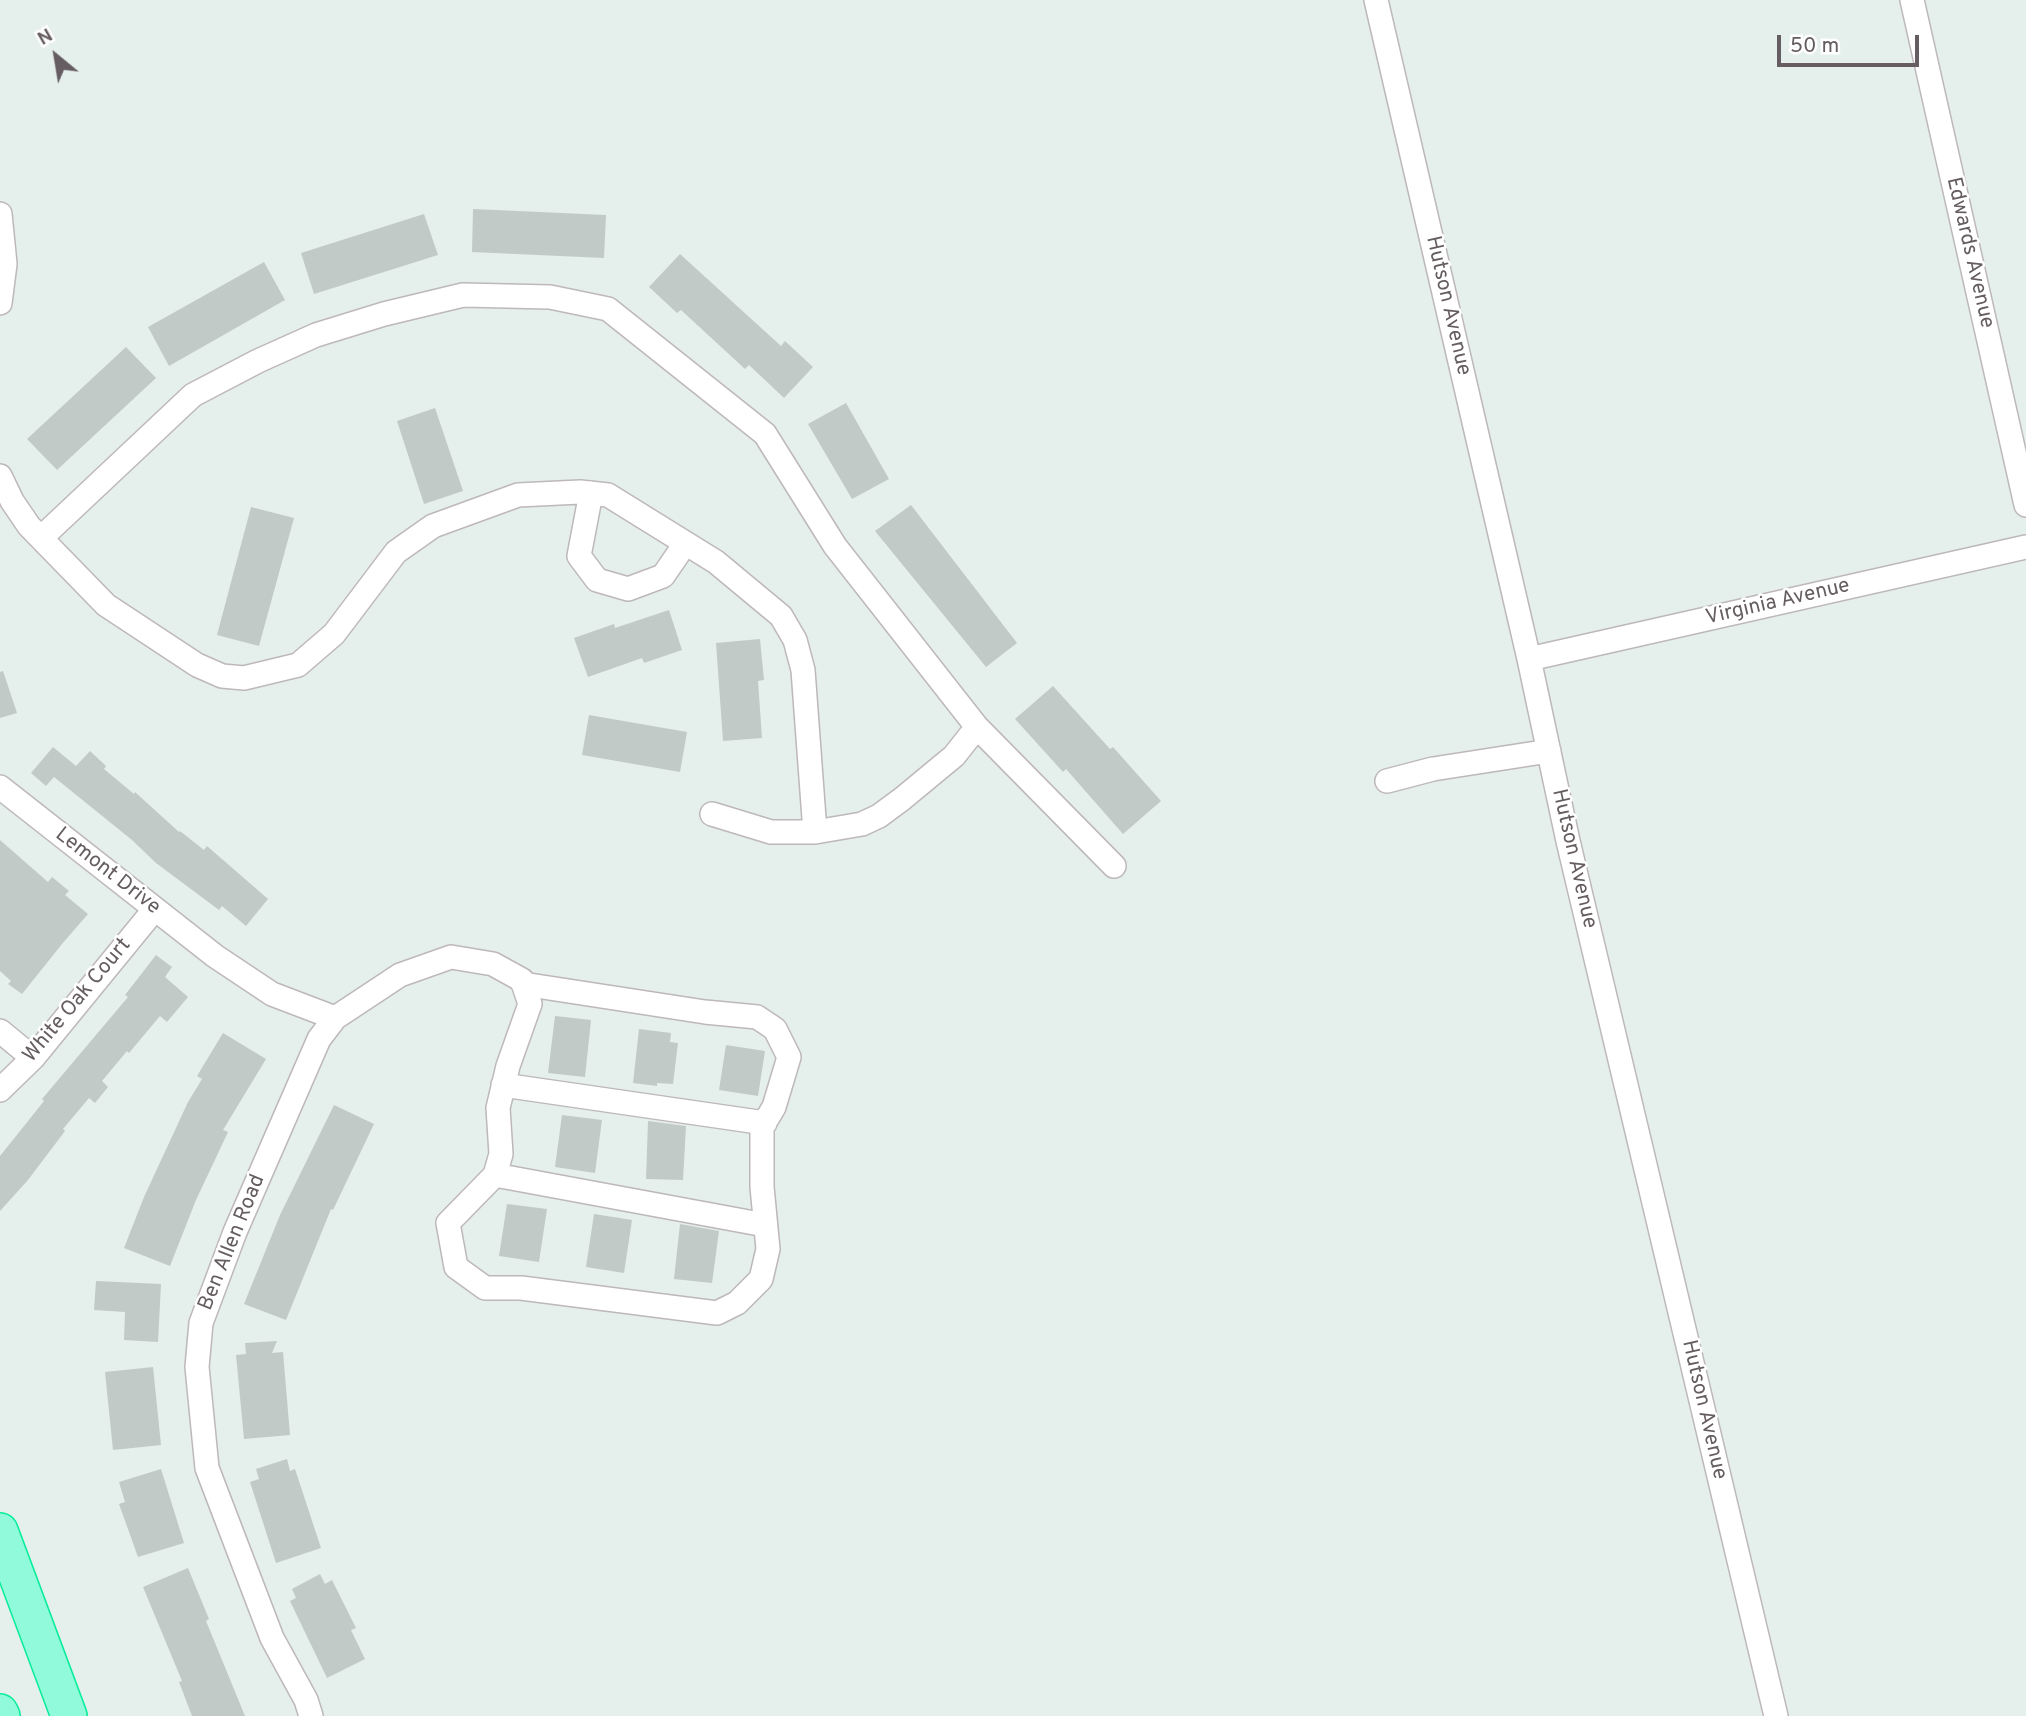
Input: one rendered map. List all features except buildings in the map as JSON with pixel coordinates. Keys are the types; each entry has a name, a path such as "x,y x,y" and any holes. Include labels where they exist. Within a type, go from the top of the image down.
{"highway":[{"path":"0,1531 69,1716"}],"street":[{"name":"Hutson Avenue","path":"1376,0 1529,659 1574,868 1776,1716"},
{"name":"Edwards Avenue","path":"1912,0 2026,505"},
{"path":"0,214 5,264 0,303"},
{"path":"41,538 193,395 316,335 384,314 463,295 550,297 608,309 765,435 835,546 977,727 1114,866"},
{"path":"0,476 12,501 29,526 106,605 197,665 222,676 244,678 298,665 334,634 396,552 433,526 518,495 580,492 608,495 716,562 781,616 795,640 803,670 815,832"},
{"path":"591,493 579,556 597,580 628,589 663,576 685,544"},
{"name":"Virginia Avenue","path":"1529,659 2026,547"},
{"path":"712,814 771,832 815,832 862,824 879,816 954,756 977,727"},
{"path":"1387,781 1433,769 1549,751"},
{"name":"Lemont Drive","path":"0,788 215,956 272,994 335,1018"},
{"name":"White Oak Court","path":"0,1090 33,1058 154,910"},
{"name":"Ben Allen Road","path":"311,1716 306,1700 272,1638 207,1468 197,1367 201,1323 235,1232 319,1039 335,1018 400,975 452,957 493,964 522,980 523,984"},
{"path":"523,984 705,1012 757,1017 775,1029 789,1057 774,1107 762,1128 762,1187 768,1249 761,1279 737,1303 718,1313 521,1288 485,1288 456,1268 448,1223 495,1175 501,1154 498,1108 508,1066 530,1004 523,984"},
{"path":"0,1031 33,1058"},
{"path":"503,1085 765,1123"},
{"path":"495,1175 765,1225"}]}
